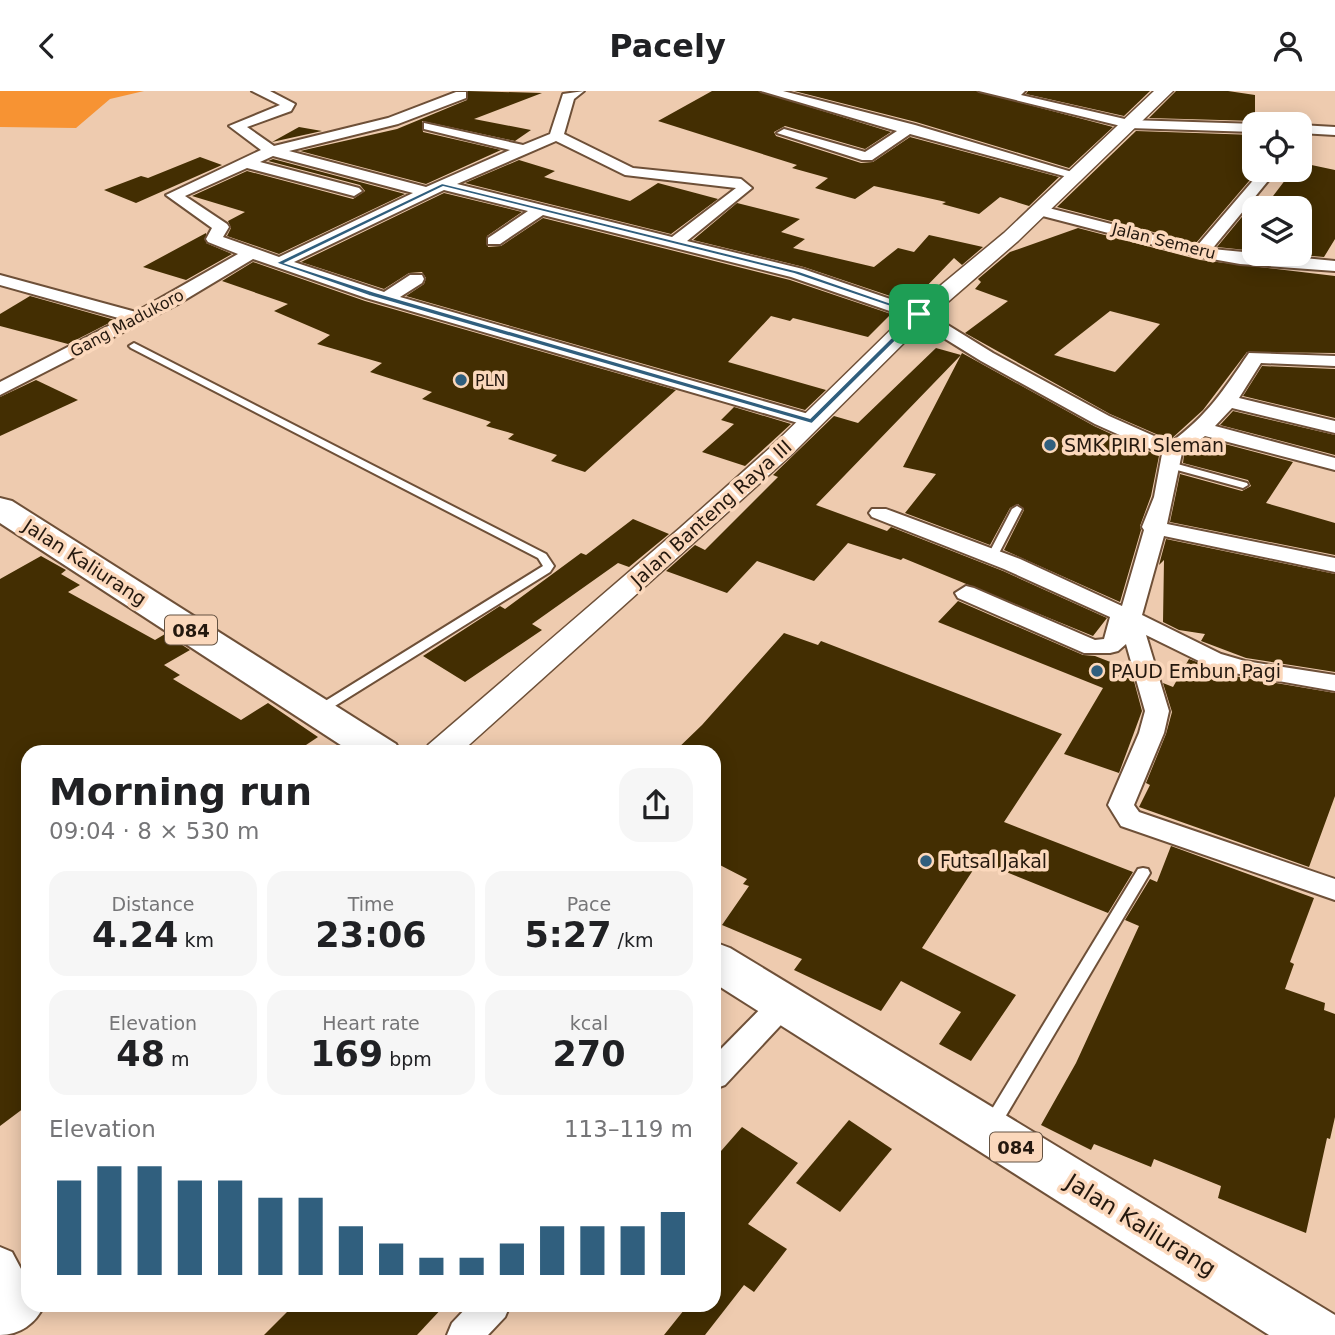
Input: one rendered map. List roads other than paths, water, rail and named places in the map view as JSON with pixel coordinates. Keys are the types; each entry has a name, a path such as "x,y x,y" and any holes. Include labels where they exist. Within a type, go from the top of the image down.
{"main road":[{"name":"Jalan Kaliurang","path":"0,508 370,745"},
{"name":"Jalan Kaliurang","path":"721,964 1312,1334"}],"street":[{"path":"259,91 286,101 288,106 240,123 236,129 272,151 797,272 919,314 987,357 1171,458"},
{"path":"556,137 568,97 577,91"},
{"path":"768,91 1075,175"},
{"path":"986,91 1014,94 1129,124 1242,128"},
{"name":"Jalan Banteng Raya III","path":"448,745 690,534 812,421 919,314 1011,237 1164,91"},
{"path":"461,95 393,121 272,151 174,195 221,227 214,239 279,263 386,298 812,421"},
{"path":"429,126 526,150"},
{"path":"784,133 867,157 910,128"},
{"path":"1312,132 1335,131"},
{"path":"279,263 435,188 556,137 643,175 741,184 744,188 740,193 673,244"},
{"path":"246,163 354,191"},
{"path":"1201,252 1260,182"},
{"path":"494,241 538,211"},
{"name":"Jalan Semeru","path":"1034,213 1201,252 1335,266"},
{"name":"Gang Madukoro","path":"0,389 138,318 252,253"},
{"path":"386,298 416,279"},
{"path":"0,280 138,318"},
{"path":"966,593 1092,648 1110,646 1115,642 1126,616 1171,458 1228,401 1255,357 1335,361"},
{"path":"1228,401 1335,427"},
{"path":"1202,429 1335,464"},
{"path":"879,513 992,557 1126,616 1213,659 1242,668 1335,683"},
{"path":"1153,527 1335,565"},
{"path":"1126,616 1157,711 1156,722 1129,778 1121,805 1126,814 1130,819 1335,890"},
{"path":"721,1069 784,1003"},
{"path":"0,1263 17,1312"},
{"path":"465,1335 486,1312"}],"lane":[{"path":"134,347 542,556 548,566 546,571 318,711"},
{"path":"1171,458 1244,485"},
{"path":"992,557 1017,509"},
{"path":"989,1131 1143,873"}],"place":[{"name":"PLN","path":"461,380"},
{"name":"SMK PIRI Sleman","path":"1050,445"},
{"name":"PAUD Embun Pagi","path":"1097,671"},
{"name":"Futsal Jakal","path":"926,861"}]}
